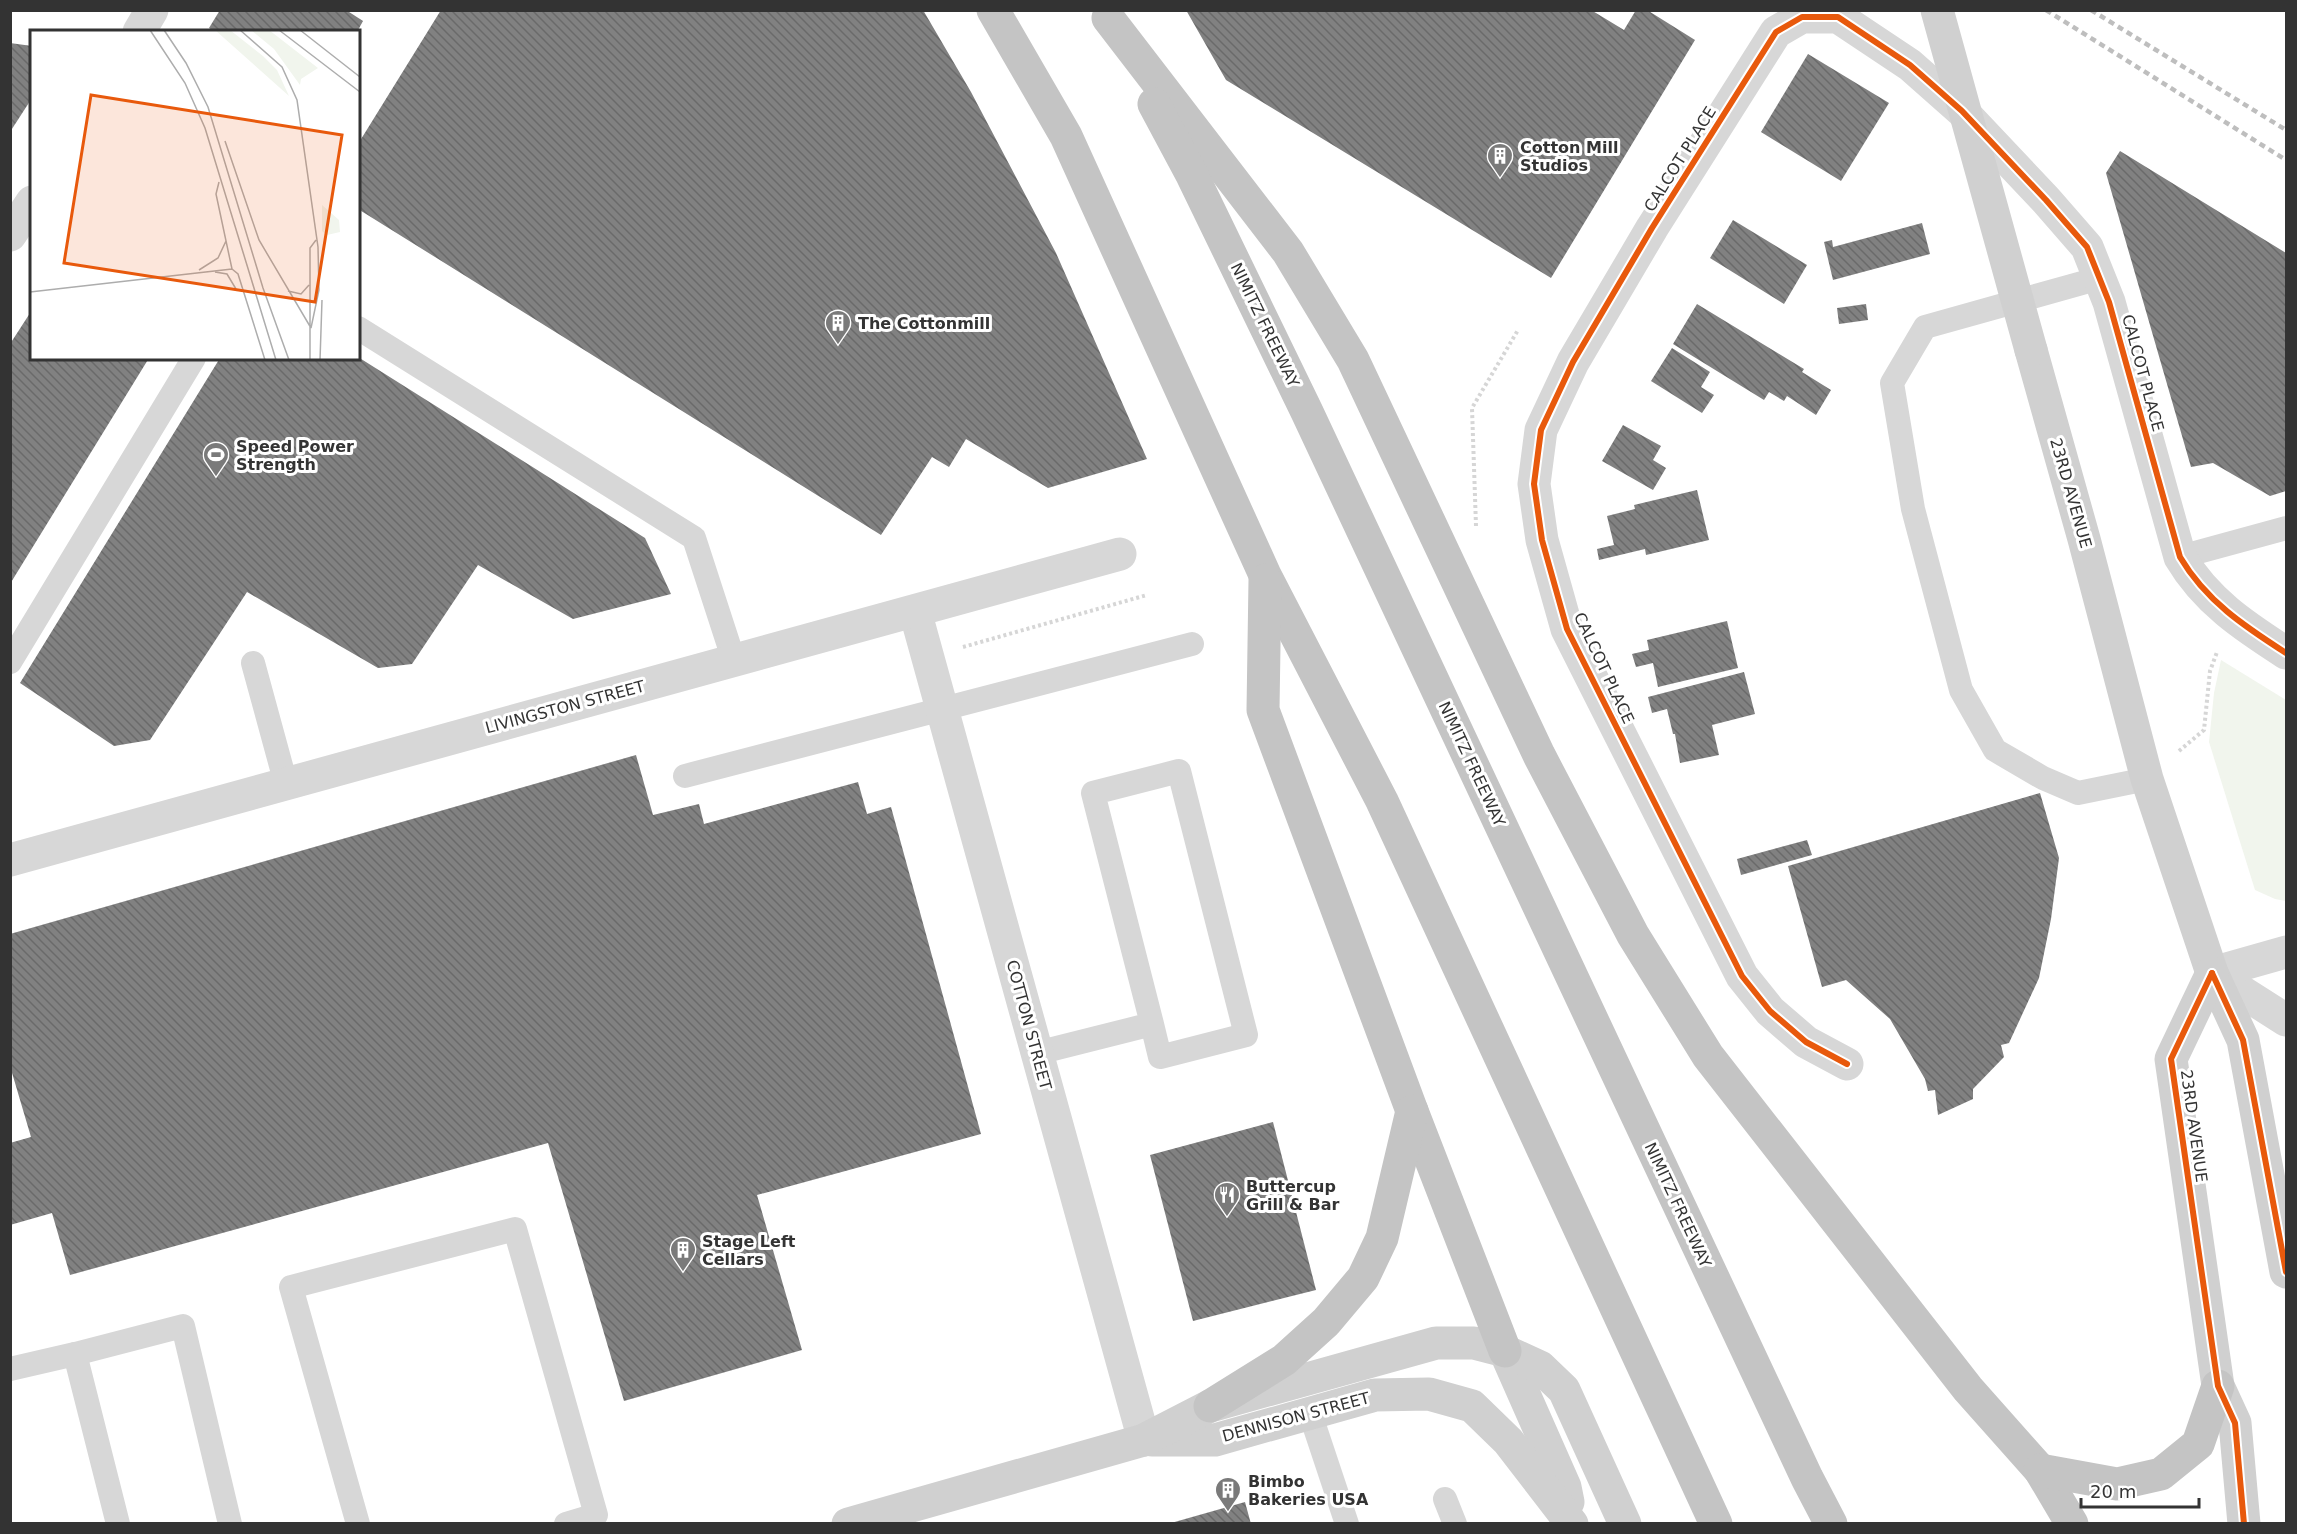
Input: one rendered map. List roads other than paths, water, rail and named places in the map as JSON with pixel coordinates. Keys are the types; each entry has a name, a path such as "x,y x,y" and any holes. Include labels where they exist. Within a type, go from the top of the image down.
{"highway":[{"path":"993,10 1066,136 1265,575 1382,801 1716,1524"},
{"path":"1106,14 1288,252 1353,360 1539,755 1633,935 1708,1056 1968,1389 2040,1470 2072,1524"},
{"name":"NIMITZ FREEWAY","path":"1106,14 1191,175 1269,332 1802,1468 1831,1524"},
{"path":"1265,575 1263,710 1412,1111 1505,1351"},
{"path":"1210,1406 1284,1360 1326,1322 1363,1278 1382,1238 1412,1111"},
{"path":"2040,1470 2117,1484 2161,1474 2198,1444 2218,1386"}],"main road":[{"name":"23RD AVENUE","path":"1936,10 2087,551 2147,779 2212,973 2243,1040 2286,1272"},
{"name":"23RD AVENUE","path":"2212,973 2171,1059 2218,1386 2235,1423 2244,1524"},
{"name":"DENNISON STREET","path":"848,1524 1144,1440 1210,1406 1436,1343 1474,1343 1505,1351 1540,1367 1564,1390 1625,1524"},
{"path":"1505,1351 1565,1487 1572,1524"},
{"name":"DENNISON STREET","path":"1144,1440 1215,1440 1375,1395 1429,1394 1472,1406 1508,1441 1572,1524"}],"street":[{"path":"140,30 152,10"},
{"name":"CALCOT PLACE","path":"1847,1064 1806,1042 1770,1011 1742,976 1567,628 1542,540 1534,484 1541,430 1573,362 1652,228 1776,32 1802,17 1838,16 1910,65 1962,111 2087,247 2109,302 2180,557 2197,584 2245,626 2286,653"},
{"path":"10,235 30,205"},
{"name":"LIVINGSTON STREET","path":"10,860 1120,554"},
{"name":"COTTON STREET","path":"915,611 1144,1440"},
{"path":"2212,973 2286,952"},
{"path":"2212,973 2286,1020"}],"lane":[{"path":"2100,278 1925,327 1892,383 1913,509 1961,690 1995,750 2043,778 2078,793 2147,779"},
{"path":"360,329 694,538 734,661"},
{"path":"10,662 193,360"},
{"path":"2180,557 2286,528"},
{"path":"685,776 1192,644"},
{"path":"253,663 286,784"},
{"path":"1179,771 1246,1035 1160,1057 1152,1024 1093,793 1179,771"},
{"path":"1037,1053 1152,1024"},
{"path":"358,1524 291,1287 514,1229 598,1519 566,1524"},
{"path":"10,1369 183,1326 230,1524"},
{"path":"75,1354 117,1524"},
{"path":"1310,1413 1347,1524"},
{"path":"1445,1499 1455,1524"}],"railway":[{"path":"2046,10 2286,160"},
{"path":"2091,10 2286,130"}],"place":[{"name":"Cotton Mill Studios","path":"1500,179"},
{"name":"The Cottonmill","path":"838,346"},
{"name":"Speed Power Strength","path":"216,478"},
{"name":"Buttercup Grill & Bar","path":"1227,1218"},
{"name":"Stage Left Cellars","path":"683,1273"},
{"name":"Bimbo Bakeries USA","path":"1228,1513"}]}
